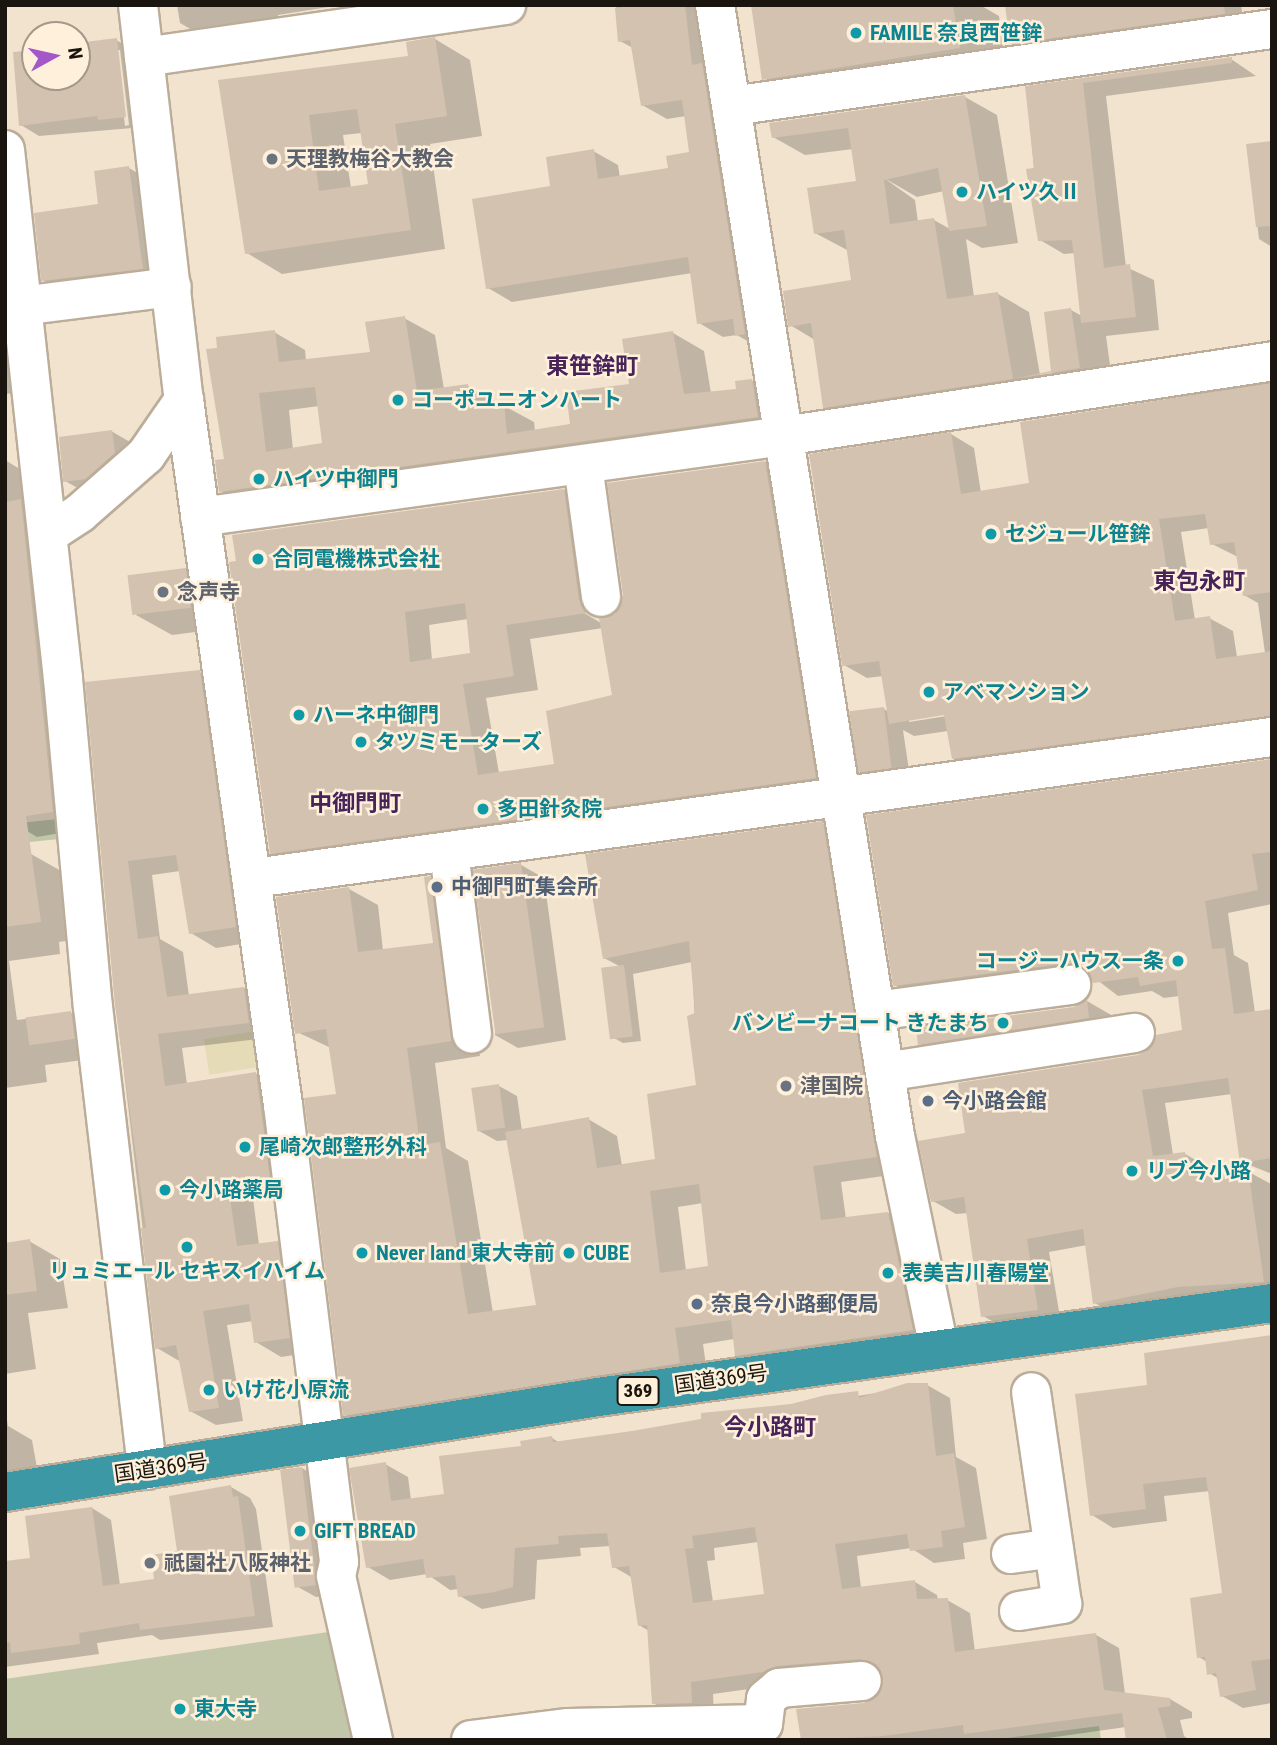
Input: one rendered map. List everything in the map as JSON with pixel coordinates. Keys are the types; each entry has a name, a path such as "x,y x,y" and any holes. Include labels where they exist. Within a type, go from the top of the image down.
{"highway":[{"name":"国道369号","path":"5,1492 598,1397 1272,1303"}],"street":[{"path":"138,5 184,400 254,878 322,1443 339,1562 336,1576 373,1740"},
{"path":"144,57 506,5"},
{"path":"715,5 885,1072 939,1348"},
{"path":"732,106 1272,29"},
{"path":"5,150 13,307 48,534 93,1007 147,1470"},
{"path":"13,307 172,287"},
{"path":"200,517 785,436 1272,361"},
{"path":"48,534 80,513 146,455 184,400"},
{"path":"583,465 601,597"},
{"path":"254,878 1272,737"},
{"path":"449,852 472,1034"},
{"path":"875,1011 1071,985"},
{"path":"885,1072 1135,1033"},
{"path":"1019,1611 1062,1604 1031,1392"},
{"path":"1011,1554 1054,1548"},
{"path":"471,1740 568,1728 763,1724 766,1699 779,1688 862,1681"}],"green space":[{"path":"67,818 69,838 7,844 5,824"},
{"name":"東大寺","path":"335,1631 363,1740 5,1740 5,1679"},
{"path":"1099,1726 1101,1740 992,1740"}],"sand":[{"path":"262,1030 268,1066 209,1075 204,1039"}],"building":[{"path":"685,5 692,65 702,63 745,334 735,336 733,319 697,324 688,257 486,289 472,199 550,186 546,157 594,149 598,179 668,168 666,156 689,152 682,100 641,106 630,40 618,42 615,8"},
{"name":"FAMILE 奈良西笹鉾","path":"751,5 953,5 960,48 762,80"},
{"path":"1005,5 1224,5 1225,14 1010,44"},
{"name":"天理教梅谷大教会","path":"435,37 447,116 395,124 411,230 245,254 218,80 408,56 406,42","holes":["357,109 368,184 319,191 309,115"]},
{"path":"117,38 126,117 98,120 97,116 19,126 13,52 21,51 21,91 91,91 91,41"},
{"path":"1232,57 1232,63 1083,83 1104,268 1130,264 1136,317 1081,323 1072,240 1038,241 1026,169 1034,168 1025,86"},
{"path":"965,95 987,226 949,231 938,168 884,180 890,224 934,218 947,299 998,292 1013,379 823,408 811,323 788,327 783,291 851,280 844,230 814,234 807,188 856,181 848,128 772,138 769,123"},
{"path":"1272,141 1272,226 1256,227 1246,144"},
{"path":"129,166 143,269 41,281 34,213 98,204 94,171"},
{"path":"1071,308 1080,368 1014,379 1051,371 1044,312"},
{"path":"405,316 417,391 468,384 471,407 504,402 507,434 570,424 566,392 629,384 622,339 673,331 684,394 736,389 735,381 752,379 758,417 219,492 215,460 224,459 206,349 217,348 216,337 275,330 279,362 370,352 365,322","holes":["315,387 322,443 266,452 259,393"]},
{"path":"1272,383 1272,592 1243,596 1234,542 1210,545 1205,514 1159,519 1175,621 1210,616 1216,659 1272,651 1272,716 952,759 944,715 889,724 879,661 842,666 809,454 951,432 961,494 1029,483 1020,422"},
{"path":"112,430 115,453 86,479 63,482 59,437"},
{"path":"765,461 816,778 270,854 229,562 236,561 232,535 564,489 579,600 587,613 506,625 514,676 463,684 478,775 554,764 546,711 612,695 599,618 615,614 623,595 607,483","holes":["465,603 470,653 410,662 405,612"]},
{"path":"21,499 53,812 26,816 41,922 5,927 5,502"},
{"name":"念声寺","path":"186,568 191,608 132,615 127,575"},
{"path":"200,670 236,927 189,934 176,855 128,861 138,939 158,936 167,997 244,987 249,1023 158,1034 165,1086 256,1072 270,1178 228,1184 237,1246 278,1241 290,1338 254,1343 249,1304 203,1311 219,1408 189,1412 176,1345 155,1349 141,1228 146,1228 115,1005 85,682"},
{"path":"884,707 892,769 857,773 849,711"},
{"path":"1272,759 1272,852 1252,854 1258,890 1205,901 1212,949 1225,948 1234,1014 1272,1009 1272,1158 1240,1163 1228,1078 1142,1090 1153,1156 1185,1152 1188,1176 1248,1169 1264,1282 1178,1287 1093,1304 1083,1229 1027,1239 1038,1310 981,1317 964,1197 931,1202 918,1141 965,1133 958,1083 1138,1055 1149,1050 1156,1035 1182,1030 1176,980 1140,986 1138,977 1093,983 1088,971 1068,963 893,986 866,815"},
{"path":"823,821 877,1157 813,1166 821,1220 888,1212 913,1330 735,1356 731,1320 675,1328 680,1363 343,1416 304,1098 336,1094 326,1029 295,1034 276,897 349,887 358,952 433,943 424,877 430,876 452,1041 407,1048 420,1145 440,1142 468,1314 536,1305 505,1132 589,1117 597,1168 655,1159 647,1094 696,1085 687,1016 695,1013 689,941 603,959 585,854","holes":["699,1184 708,1266 660,1273 650,1191"]},
{"path":"521,863 544,1027 496,1034 472,870"},
{"path":"624,965 633,1036 610,1039 601,968"},
{"path":"1087,999 1089,1018 918,1045 916,1028 1074,1007"},
{"path":"71,1011 75,1039 29,1045 25,1017"},
{"path":"499,1084 505,1128 477,1131 471,1088"},
{"path":"30,1239 37,1291 5,1295 5,1243"},
{"path":"1272,1335 1272,1659 1251,1661 1256,1690 1220,1697 1216,1673 1207,1675 1205,1657 1197,1658 1190,1598 1222,1593 1206,1477 1143,1484 1146,1509 1090,1516 1075,1394 1147,1385 1144,1353"},
{"path":"907,1383 928,1383 936,1456 954,1453 965,1527 941,1531 943,1547 910,1551 907,1534 835,1544 842,1589 915,1580 917,1599 948,1598 955,1652 1096,1633 1104,1690 1170,1698 1171,1706 1158,1708 1167,1740 1126,1740 1122,1713 964,1734 963,1725 884,1736 801,1740 796,1709 864,1703 881,1691 880,1669 861,1659 777,1666 763,1672 691,1682 692,1703 652,1704 647,1625 638,1626 629,1566 612,1568 607,1533 558,1536 559,1544 515,1548 513,1587 495,1592 458,1597 455,1575 426,1578 423,1559 366,1568 349,1468 386,1462 391,1501 444,1494 439,1456 521,1446 520,1441 552,1436 553,1442 632,1431 701,1419 701,1413 791,1404 826,1395 858,1391 859,1398","holes":["755,1527 764,1594 693,1603 685,1549 694,1548 692,1536"]},
{"name":"GIFT BREAD","path":"302,1467 317,1585 295,1588 280,1470"},
{"path":"231,1485 233,1497 238,1496 255,1616 140,1630 139,1623 79,1633 80,1644 11,1653 10,1642 5,1643 5,1561 30,1558 25,1516 92,1507 103,1586 154,1579 151,1555 177,1551 169,1496"}],"place":[{"name":"FAMILE 奈良西笹鉾","path":"856,33"},
{"name":"天理教梅谷大教会","path":"272,159"},
{"name":"ハイツ久Ⅱ","path":"962,192"},
{"name":"コーポユニオンハート","path":"398,400"},
{"name":"ハイツ中御門","path":"259,479"},
{"name":"セジュール笹鉾","path":"991,534"},
{"name":"合同電機株式会社","path":"258,559"},
{"name":"念声寺","path":"163,592"},
{"name":"アベマンション","path":"929,692"},
{"name":"ハーネ中御門","path":"299,715"},
{"name":"タツミモーターズ","path":"361,742"},
{"name":"多田針灸院","path":"483,809"},
{"name":"中御門町集会所","path":"437,887"},
{"name":"コージーハウス一条","path":"1178,961"},
{"name":"バンビーナコート きたまち","path":"1003,1023"},
{"name":"津国院","path":"786,1086"},
{"name":"今小路会館","path":"928,1101"},
{"name":"尾崎次郎整形外科","path":"245,1147"},
{"name":"リブ今小路","path":"1132,1171"},
{"name":"今小路薬局","path":"165,1190"},
{"name":"リュミエール セキスイハイム","path":"187,1247"},
{"name":"Never land 東大寺前","path":"362,1253"},
{"name":"CUBE","path":"569,1253"},
{"name":"表美吉川春陽堂","path":"888,1273"},
{"name":"奈良今小路郵便局","path":"697,1304"},
{"name":"いけ花小原流","path":"209,1390"},
{"name":"GIFT BREAD","path":"300,1531"},
{"name":"祇園社八阪神社","path":"150,1563"},
{"name":"東大寺","path":"180,1709"}],"district":[{"name":"東笹鉾町","path":"592,367"},
{"name":"東包永町","path":"1199,582"},
{"name":"中御門町","path":"355,804"},
{"name":"今小路町","path":"770,1428"}]}
